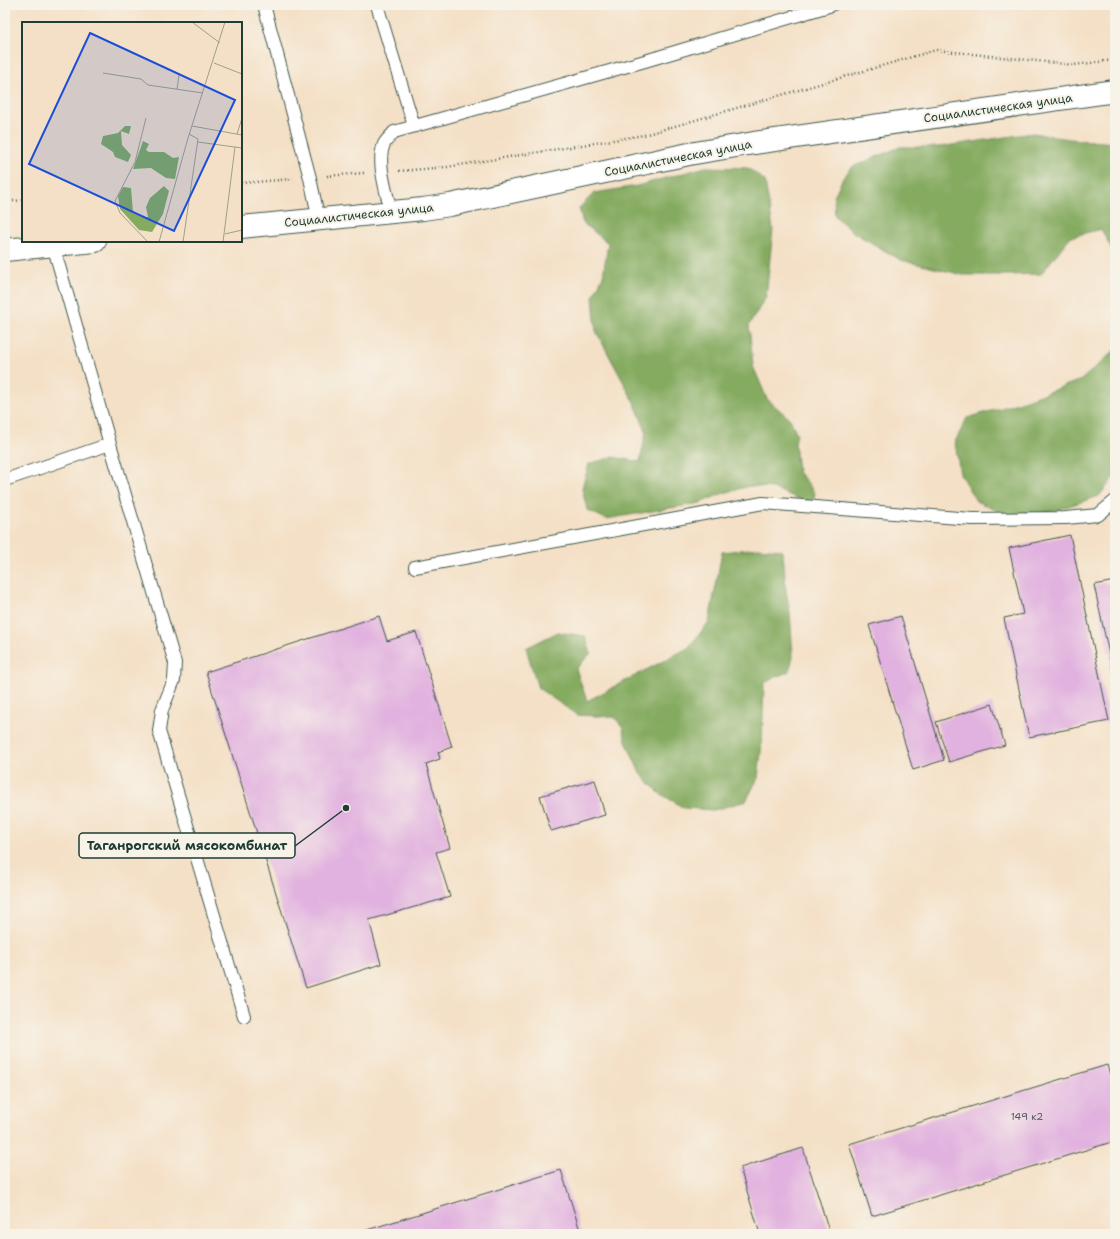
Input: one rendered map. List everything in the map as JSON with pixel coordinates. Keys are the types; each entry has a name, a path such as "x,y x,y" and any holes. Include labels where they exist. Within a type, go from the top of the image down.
{"street":[{"name":"Социалистическая улица","path":"242,227 422,209 689,154 747,144 1115,91"},
{"path":"5,250 84,242"}],"lane":[{"path":"264,5 310,178 319,220"},
{"path":"377,5 414,126"},
{"path":"391,212 382,172 381,157 384,144 394,132 645,61 832,5"},
{"path":"53,245 175,663 174,680 162,710 159,731 244,1016"},
{"path":"6,480 110,444"},
{"path":"415,567 764,503 972,519 1066,518 1098,515 1115,501"}],"path":[{"path":"242,183 447,167 644,135 936,50 1074,65 1115,60"},
{"path":"5,202 22,200"}],"green space":[{"path":"1033,133 1069,139 1115,143 1115,255 1101,229 1070,237 1041,274 963,275 901,260 853,232 835,216 834,196 843,178 852,167 900,147 939,147"},
{"path":"705,167 748,168 765,181 773,229 766,297 749,325 753,366 767,399 790,419 797,434 795,443 798,472 815,494 811,506 773,488 749,486 721,494 700,503 606,519 587,510 582,488 589,464 613,457 640,462 646,431 634,402 596,331 593,297 603,276 608,243 583,223 579,208 594,193 637,186"},
{"path":"1115,350 1115,476 1099,496 1057,510 1013,518 976,501 960,474 955,442 967,418 1018,403 1081,380"},
{"path":"759,548 782,550 786,591 790,612 793,657 789,671 764,683 762,742 758,778 746,801 714,810 684,808 658,792 640,773 627,744 622,726 614,717 577,715 538,688 526,648 558,632 585,636 591,653 576,669 587,701 688,648 709,622 722,552"}],"building":[{"path":"1070,535 1109,721 1029,737 1004,618 1023,614 1009,548"},
{"path":"1115,581 1115,677 1114,677 1094,585"},
{"path":"379,616 387,641 416,632 452,747 438,752 440,759 426,764 450,848 436,852 450,897 369,920 381,964 306,988 206,672"},
{"path":"901,616 944,760 913,770 869,625"},
{"path":"992,704 1005,745 949,762 936,722"},
{"path":"595,780 605,815 551,831 540,796"},
{"path":"1107,1065 1115,1091 1115,1141 872,1216 849,1144"},
{"path":"803,1148 830,1234 760,1234 740,1168"},
{"path":"561,1170 581,1234 354,1234"}],"place":[{"name":"Таганрогский мясокомбинат","path":"346,808"}]}
